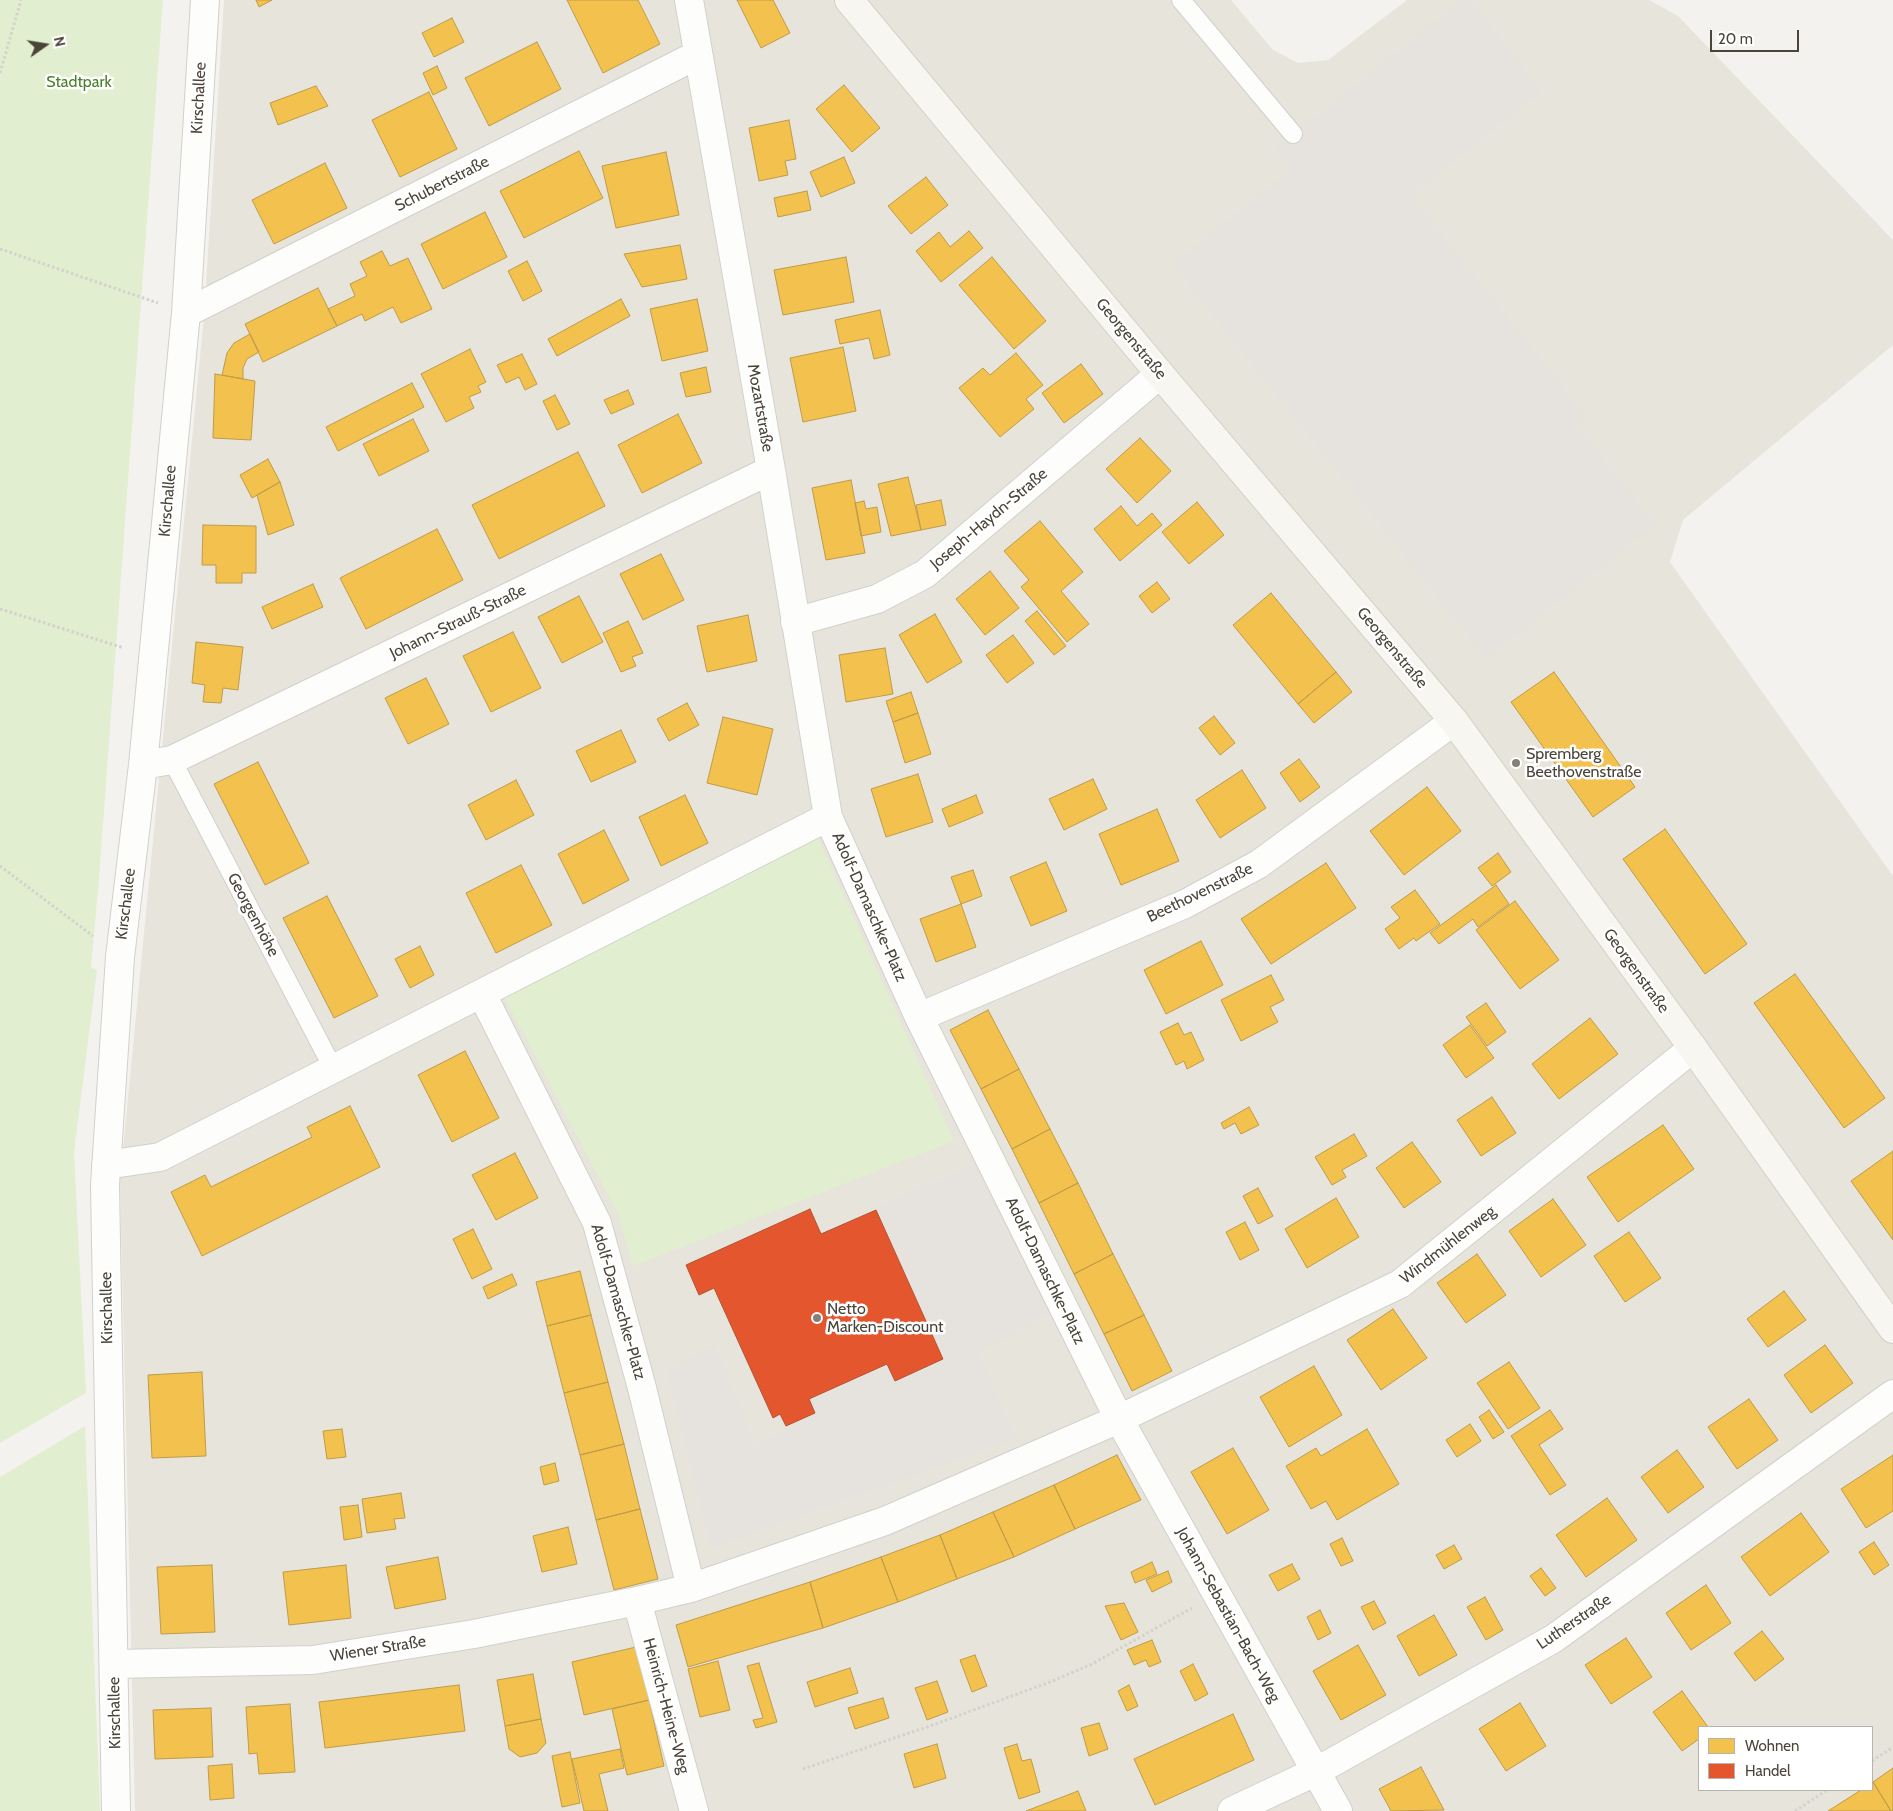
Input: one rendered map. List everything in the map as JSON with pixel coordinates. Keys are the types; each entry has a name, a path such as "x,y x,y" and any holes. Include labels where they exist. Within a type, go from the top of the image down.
{"main road":[{"name":"Georgenstraße","path":"848,0 1160,374 1454,721 1693,1048 1893,1329"}],"street":[{"name":"Kirschallee","path":"116,1811 106,1165 120,956 143,765 186,313 205,0"},
{"name":"Mozartstraße","path":"688,0 771,470 828,817"},
{"name":"Schubertstraße","path":"186,313 697,55"},
{"name":"Joseph-Haydn-Straße","path":"795,622 877,599 925,574 1160,374"},
{"name":"Johann-Strauß-Straße","path":"143,765 172,760 771,470"},
{"name":"Beethovenstraße","path":"919,1017 1185,904 1259,864 1454,721"},
{"name":"Adolf-Damaschke-Platz","path":"691,1588 642,1388 597,1223 482,994 828,817 919,1017 1119,1419"},
{"path":"106,1165 160,1157 482,994"},
{"name":"Windmühlenweg","path":"1119,1419 1400,1284 1693,1048"},
{"name":"Lutherstraße","path":"1232,1811 1315,1772 1553,1638 1893,1394"},
{"path":"638,1601 691,1588 885,1521 1119,1419"},
{"name":"Johann-Sebastian-Bach-Weg","path":"1119,1419 1338,1811"},
{"name":"Wiener Straße","path":"114,1664 313,1660 474,1634 638,1601"},
{"name":"Heinrich-Heine-Weg","path":"638,1601 694,1811"}],"lane":[{"path":"1181,0 1293,134"},
{"name":"Georgenhöhe","path":"172,760 334,1070"}],"path":[{"path":"0,73 20,0"},
{"path":"0,249 186,313"},
{"path":"0,609 154,657"},
{"path":"0,866 120,956"},
{"path":"803,1768 930,1726 1050,1682 1092,1664 1216,1594"},
{"path":"1873,1760 1893,1747"},
{"path":"1794,1811 1825,1791"}],"shaded area":[{"path":"224,0 1231,0 1272,49 1298,63 1328,60 1407,0 1649,0 1678,16 1893,240 1893,345 1683,520 1670,562 1893,876 1893,1811 135,1811 120,1180 204,316"},
{"path":"1462,0 1470,0 1542,91 1411,196 1586,416 1575,425 1655,524 1487,659 1172,264 1291,169 1275,149"},
{"path":"980,1162 1056,1311 978,1352 1016,1439 712,1548 667,1371 715,1345 756,1447 786,1426 815,1413 809,1399 887,1364 895,1381 943,1359 876,1210 899,1196"}],"green space":[{"name":"Stadtpark","path":"0,0 163,0 91,967 97,970 74,1152 86,1393 0,1443"},
{"path":"818,838 954,1141 633,1266 618,1214 503,995"},
{"path":"85,1426 100,1811 0,1811 0,1477"}],"building: Wohnen":[{"path":"256,0 272,0 259,7"},
{"path":"567,0 638,0 660,44 603,73"},
{"path":"737,0 773,0 790,33 761,48"},
{"path":"452,18 464,42 434,57 422,33"},
{"path":"537,42 561,89 489,126 465,78"},
{"path":"437,66 447,88 433,95 423,73"},
{"path":"844,85 880,128 852,152 816,109"},
{"path":"316,86 328,106 278,125 270,103"},
{"path":"429,92 457,149 400,177 372,120"},
{"path":"789,120 796,159 785,161 788,175 759,181 749,128"},
{"path":"579,151 603,198 524,238 500,191"},
{"path":"666,152 679,215 616,228 602,166"},
{"path":"844,157 855,183 821,197 810,172"},
{"path":"325,163 347,208 274,244 252,200"},
{"path":"926,177 948,205 911,234 888,206"},
{"path":"807,191 811,210 778,217 774,198"},
{"path":"485,212 507,257 443,289 421,244"},
{"path":"969,231 983,248 941,282 916,251 939,232 950,247"},
{"path":"680,245 687,279 642,287 624,254"},
{"path":"382,251 390,266 408,258 432,309 401,323 393,307 365,321 362,314 337,326 328,309 355,296 350,284 367,276 360,262"},
{"path":"846,257 854,302 783,315 774,270"},
{"path":"992,257 1046,321 1014,349 959,285"},
{"path":"527,261 542,291 523,301 508,271"},
{"path":"318,288 337,326 263,362 245,324"},
{"path":"621,299 630,316 557,356 548,339"},
{"path":"697,299 708,351 662,361 650,309"},
{"path":"880,310 890,355 874,359 869,338 840,344 835,320"},
{"path":"250,334 259,352 247,359 243,368 243,379 222,375 227,353 234,343"},
{"path":"843,347 856,411 803,422 790,358"},
{"path":"470,349 486,382 478,386 481,392 469,397 474,408 446,422 421,374"},
{"path":"1016,353 1043,385 1026,399 1034,409 1000,437 959,388 983,368 990,375"},
{"path":"522,354 537,384 525,390 519,377 506,383 497,365"},
{"path":"1081,364 1103,394 1064,423 1042,393"},
{"path":"706,367 711,392 686,397 680,373"},
{"path":"215,374 255,381 251,440 213,438"},
{"path":"412,383 424,407 338,451 326,427"},
{"path":"628,390 634,404 611,414 604,400"},
{"path":"555,395 570,424 557,430 543,401"},
{"path":"678,414 702,463 642,493 618,445"},
{"path":"413,419 429,451 379,476 363,444"},
{"path":"1140,438 1171,471 1137,503 1106,469"},
{"path":"578,452 605,506 499,559 472,505"},
{"path":"268,459 280,482 252,498 240,475"},
{"path":"908,477 921,530 891,536 878,484"},
{"path":"851,480 865,553 826,560 812,488"},
{"path":"280,482 294,525 268,535 257,495"},
{"path":"941,500 946,525 921,530 916,505"},
{"path":"864,501 866,509 877,507 881,532 861,536 855,503"},
{"path":"1197,502 1224,535 1189,564 1162,532"},
{"path":"1121,506 1137,526 1152,513 1162,525 1120,561 1094,529"},
{"path":"1040,521 1083,572 1061,591 1089,624 1067,642 1021,587 1029,580 1004,551"},
{"path":"203,525 256,526 256,573 242,573 242,583 216,583 216,565 202,565"},
{"path":"437,529 463,580 366,629 340,578"},
{"path":"661,554 684,600 643,620 620,574"},
{"path":"990,571 1019,608 985,635 956,599"},
{"path":"1157,582 1170,599 1152,613 1139,596"},
{"path":"313,584 323,607 272,629 262,607"},
{"path":"1271,593 1336,672 1298,704 1233,625"},
{"path":"579,596 603,642 562,663 538,617"},
{"path":"1037,611 1066,646 1054,655 1025,621"},
{"path":"935,614 962,662 927,683 899,635"},
{"path":"748,615 757,661 707,672 697,626"},
{"path":"628,621 643,653 632,657 636,666 621,672 603,633"},
{"path":"513,632 541,688 491,712 463,656"},
{"path":"1013,635 1034,663 1007,683 986,655"},
{"path":"196,642 243,647 238,690 223,688 221,703 203,702 205,685 192,683"},
{"path":"885,648 893,694 846,702 839,655"},
{"path":"1336,672 1352,692 1314,723 1298,704"},
{"path":"1554,672 1635,787 1593,817 1511,702"},
{"path":"426,678 449,724 408,744 385,698"},
{"path":"911,692 918,713 893,722 886,701"},
{"path":"687,703 699,725 669,741 657,719"},
{"path":"918,713 931,754 905,763 893,722"},
{"path":"1214,716 1235,743 1220,755 1199,728"},
{"path":"723,717 773,729 757,795 707,783"},
{"path":"621,730 636,762 591,782 576,751"},
{"path":"1299,759 1320,787 1300,802 1280,773"},
{"path":"258,762 309,863 265,885 214,784"},
{"path":"1242,770 1266,808 1220,838 1196,800"},
{"path":"918,774 933,822 886,837 871,789"},
{"path":"1093,779 1107,809 1064,830 1049,799"},
{"path":"516,780 534,815 486,840 468,805"},
{"path":"1427,787 1461,831 1404,875 1370,831"},
{"path":"685,795 708,843 661,866 639,817"},
{"path":"976,795 983,813 949,827 942,809"},
{"path":"1157,809 1179,861 1121,885 1099,834"},
{"path":"1665,829 1747,944 1705,974 1623,859"},
{"path":"604,830 629,880 583,904 558,854"},
{"path":"1498,853 1511,872 1492,886 1478,868"},
{"path":"1046,862 1067,911 1031,926 1010,877"},
{"path":"1326,863 1356,908 1271,964 1241,919"},
{"path":"521,865 552,925 496,953 466,893"},
{"path":"973,870 982,896 961,904 951,877"},
{"path":"1496,885 1509,904 1478,927 1473,919 1439,944 1430,933"},
{"path":"1415,890 1440,924 1416,941 1414,938 1399,949 1385,929 1400,918 1391,907"},
{"path":"327,896 378,996 334,1018 283,918"},
{"path":"1515,901 1559,960 1520,989 1476,930"},
{"path":"961,904 976,947 936,962 920,919"},
{"path":"1201,941 1223,985 1166,1014 1144,970"},
{"path":"420,946 434,975 410,988 395,959"},
{"path":"1795,974 1885,1098 1844,1128 1754,1003"},
{"path":"1271,975 1284,1000 1270,1007 1278,1022 1241,1041 1221,1000"},
{"path":"1486,1003 1506,1032 1487,1046 1466,1017"},
{"path":"988,1010 1019,1069 981,1089 950,1030"},
{"path":"1590,1018 1618,1054 1559,1099 1532,1064"},
{"path":"1178,1023 1184,1035 1191,1032 1204,1060 1187,1069 1184,1061 1176,1065 1160,1032"},
{"path":"1470,1025 1494,1058 1466,1078 1443,1045"},
{"path":"465,1051 499,1118 452,1142 418,1075"},
{"path":"1019,1069 1050,1129 1012,1149 981,1089"},
{"path":"1492,1097 1516,1133 1481,1156 1457,1120"},
{"path":"350,1106 380,1167 202,1256 171,1192 205,1175 211,1187 312,1137 307,1127"},
{"path":"1249,1107 1259,1125 1241,1134 1235,1123 1224,1129 1221,1123"},
{"path":"1663,1125 1694,1169 1618,1222 1587,1177"},
{"path":"1050,1129 1078,1183 1039,1203 1012,1149"},
{"path":"1354,1134 1367,1156 1342,1170 1346,1177 1332,1185 1315,1157"},
{"path":"1412,1142 1441,1182 1404,1208 1376,1168"},
{"path":"1893,1151 1893,1240 1851,1181"},
{"path":"515,1153 538,1198 496,1220 472,1175"},
{"path":"1078,1183 1113,1254 1074,1274 1039,1203"},
{"path":"1258,1188 1273,1216 1258,1224 1243,1196"},
{"path":"1336,1198 1359,1237 1307,1268 1285,1229"},
{"path":"1553,1199 1586,1245 1541,1277 1509,1231"},
{"path":"1245,1222 1259,1250 1240,1260 1226,1232"},
{"path":"473,1229 492,1269 472,1279 453,1239"},
{"path":"1629,1232 1661,1278 1625,1302 1594,1256"},
{"path":"1113,1254 1144,1315 1104,1334 1074,1274"},
{"path":"1477,1254 1506,1295 1466,1323 1437,1283"},
{"path":"580,1271 591,1315 547,1326 536,1282"},
{"path":"512,1274 517,1285 488,1299 483,1287"},
{"path":"1784,1291 1806,1320 1768,1347 1747,1319"},
{"path":"1393,1309 1427,1358 1381,1390 1347,1340"},
{"path":"591,1315 608,1382 564,1393 547,1326"},
{"path":"1144,1315 1172,1371 1132,1391 1104,1334"},
{"path":"1825,1345 1853,1383 1811,1413 1784,1375"},
{"path":"1509,1362 1540,1408 1508,1429 1477,1383"},
{"path":"1314,1366 1342,1415 1289,1447 1260,1397"},
{"path":"202,1372 206,1456 152,1458 148,1375"},
{"path":"608,1382 624,1444 580,1455 564,1393"},
{"path":"1749,1399 1778,1440 1737,1469 1708,1427"},
{"path":"1489,1410 1504,1432 1493,1439 1479,1417"},
{"path":"1550,1410 1563,1429 1539,1445 1566,1485 1550,1495 1511,1436"},
{"path":"1470,1424 1481,1441 1457,1457 1446,1440"},
{"path":"342,1429 346,1457 327,1459 323,1431"},
{"path":"1367,1429 1399,1484 1337,1520 1326,1501 1311,1509 1286,1466 1316,1448 1321,1456"},
{"path":"624,1444 640,1509 596,1520 580,1455"},
{"path":"1233,1448 1269,1510 1227,1534 1191,1472"},
{"path":"1677,1450 1704,1487 1668,1513 1641,1477"},
{"path":"1117,1455 1141,1500 1075,1529 1054,1485"},
{"path":"1893,1455 1893,1511 1866,1528 1841,1489"},
{"path":"555,1463 559,1481 544,1485 540,1467"},
{"path":"1054,1485 1075,1529 1014,1557 993,1512"},
{"path":"401,1493 405,1518 394,1519 396,1529 367,1533 362,1499"},
{"path":"1607,1498 1637,1540 1586,1577 1556,1535"},
{"path":"358,1505 362,1537 344,1540 340,1507"},
{"path":"640,1509 658,1579 614,1590 596,1520"},
{"path":"993,1512 1014,1557 957,1579 940,1535"},
{"path":"1801,1513 1829,1552 1770,1596 1741,1557"},
{"path":"568,1527 577,1564 542,1572 533,1536"},
{"path":"940,1535 957,1579 898,1602 881,1557"},
{"path":"1342,1538 1353,1561 1341,1566 1330,1544"},
{"path":"1874,1542 1889,1565 1874,1575 1859,1552"},
{"path":"1454,1545 1462,1559 1444,1569 1436,1555"},
{"path":"438,1557 446,1599 395,1609 386,1567"},
{"path":"881,1557 898,1602 823,1628 810,1582"},
{"path":"1152,1562 1157,1574 1135,1583 1131,1572"},
{"path":"1292,1564 1300,1579 1278,1591 1269,1575"},
{"path":"212,1565 215,1632 161,1634 157,1567"},
{"path":"346,1565 351,1618 289,1625 283,1572"},
{"path":"1541,1568 1556,1588 1545,1596 1530,1576"},
{"path":"1168,1571 1172,1582 1152,1592 1146,1580"},
{"path":"810,1582 823,1628 688,1667 676,1625"},
{"path":"1706,1585 1731,1623 1691,1650 1666,1613"},
{"path":"1485,1597 1503,1630 1486,1640 1467,1607"},
{"path":"1374,1601 1386,1623 1373,1630 1361,1607"},
{"path":"1124,1603 1138,1632 1121,1640 1105,1606"},
{"path":"1320,1610 1331,1633 1318,1640 1307,1617"},
{"path":"1434,1615 1457,1655 1419,1676 1397,1636"},
{"path":"1762,1631 1784,1659 1755,1681 1734,1653"},
{"path":"1626,1638 1652,1677 1611,1704 1585,1665"},
{"path":"1152,1640 1161,1662 1149,1667 1146,1660 1134,1665 1127,1650"},
{"path":"1358,1645 1386,1695 1341,1720 1313,1671"},
{"path":"636,1647 649,1700 584,1715 572,1662"},
{"path":"975,1655 987,1686 972,1692 960,1660"},
{"path":"718,1661 730,1710 700,1717 688,1669"},
{"path":"759,1663 777,1722 756,1728 753,1720 763,1718 747,1666"},
{"path":"1193,1664 1208,1694 1195,1701 1180,1671"},
{"path":"850,1668 858,1693 815,1707 807,1682"},
{"path":"533,1674 541,1719 505,1726 497,1680"},
{"path":"937,1681 948,1712 927,1720 915,1688"},
{"path":"459,1685 465,1731 325,1748 319,1702"},
{"path":"1129,1685 1138,1706 1127,1711 1118,1691"},
{"path":"1682,1691 1707,1726 1698,1726 1698,1740 1682,1751 1653,1712"},
{"path":"883,1698 889,1718 855,1729 848,1708"},
{"path":"649,1700 664,1766 627,1775 612,1709"},
{"path":"1520,1703 1546,1746 1506,1771 1479,1729"},
{"path":"290,1704 295,1772 259,1774 257,1753 249,1754 246,1707"},
{"path":"211,1708 213,1757 155,1759 153,1710"},
{"path":"1233,1714 1254,1760 1155,1805 1134,1759"},
{"path":"541,1719 546,1743 537,1753 520,1757 509,1749 505,1726"},
{"path":"1099,1723 1108,1749 1089,1756 1081,1728"},
{"path":"937,1744 946,1778 914,1788 904,1754"},
{"path":"1017,1744 1022,1761 1031,1759 1040,1792 1019,1799 1004,1748"},
{"path":"620,1749 624,1768 599,1774 608,1811 584,1811 572,1759"},
{"path":"570,1752 580,1803 562,1807 552,1756"},
{"path":"232,1764 234,1798 210,1800 208,1766"},
{"path":"1421,1767 1444,1810 1391,1811 1379,1789"},
{"path":"1893,1768 1893,1811 1891,1811 1873,1782"},
{"path":"1873,1782 1891,1811 1828,1811 1859,1791 1873,1791"},
{"path":"1078,1791 1086,1811 1026,1811"}],"building: Handel":[{"path":"810,1209 821,1234 876,1210 943,1359 895,1381 887,1364 809,1399 815,1413 786,1426 780,1414 773,1418 714,1288 699,1295 686,1265"}],"place":[{"name":"Spremberg Beethovenstraße","path":"1516,763"},
{"name":"Netto Marken-Discount","path":"817,1318"}]}
